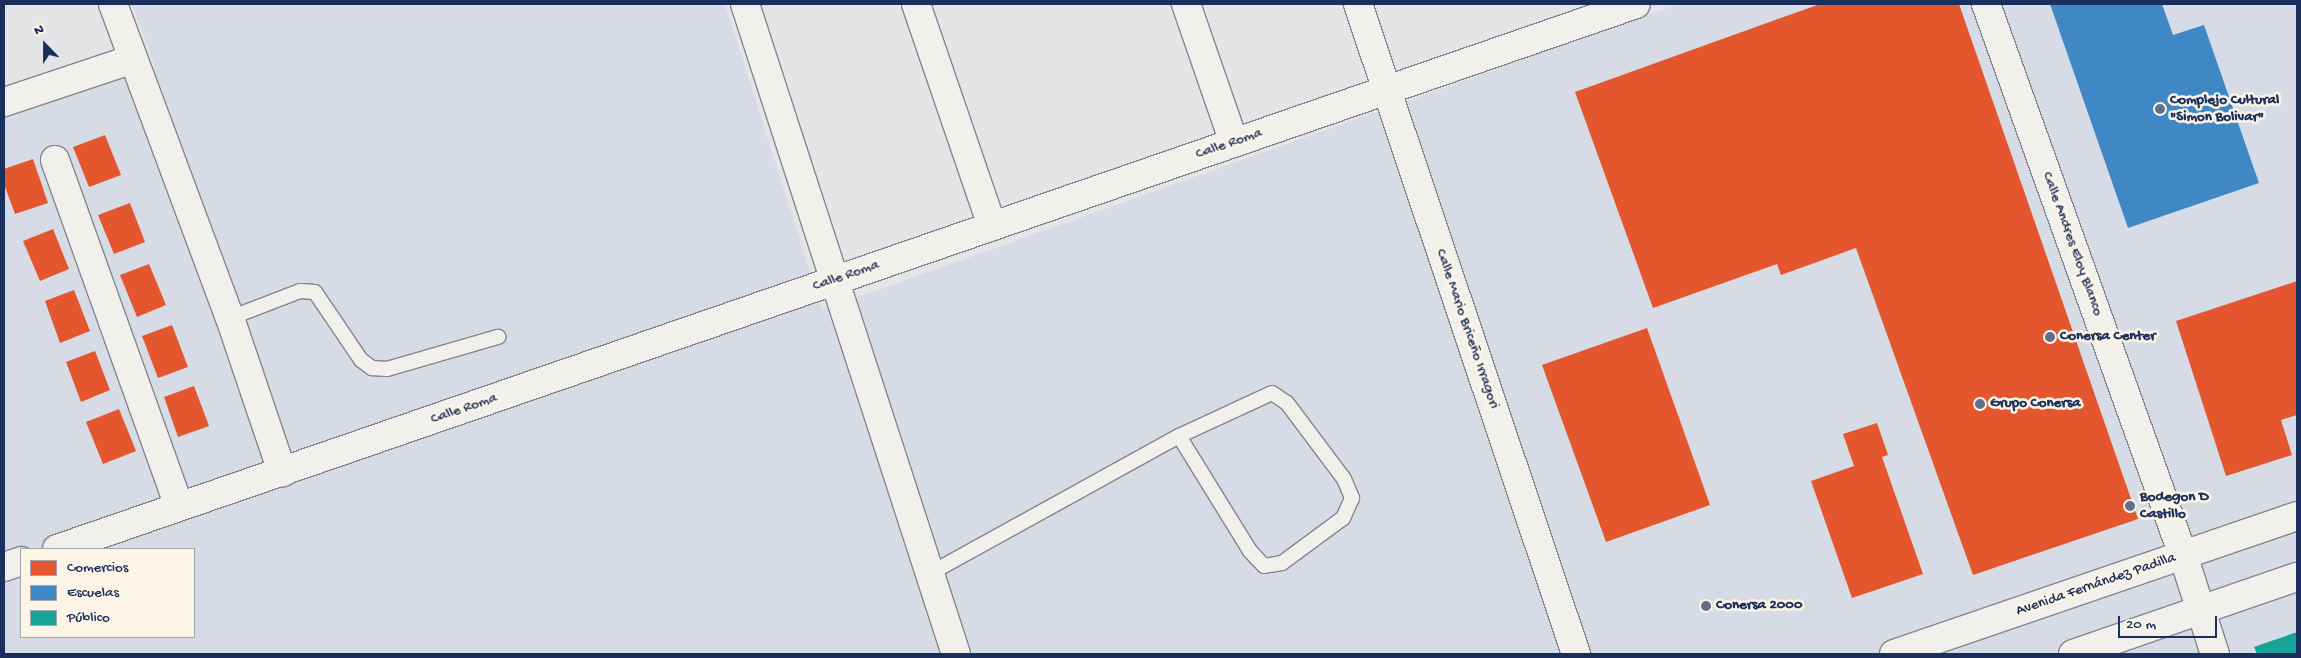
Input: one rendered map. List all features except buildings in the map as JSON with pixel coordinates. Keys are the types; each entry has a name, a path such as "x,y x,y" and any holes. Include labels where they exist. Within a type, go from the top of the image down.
{"street":[{"path":"113,4 230,318 282,472"},
{"path":"745,4 956,654"},
{"path":"916,4 992,226"},
{"path":"1186,4 1234,142"},
{"name":"Calle Mario Briceño Irragori","path":"1358,4 1576,654"},
{"name":"Calle Roma","path":"59,548 1636,4"},
{"name":"Calle Andres Eloy Blanco","path":"1986,4 2183,555 2215,654"},
{"path":"4,102 133,58"},
{"path":"54,160 179,507"},
{"name":"Avenida Fernández Padilla","path":"1894,654 2297,516"},
{"path":"4,567 20,561"},
{"path":"2073,654 2297,577"}],"lane":[{"path":"230,318 300,291 315,292 361,360 372,368 387,369 498,337"},
{"path":"929,574 1179,436 1272,393 1292,410 1344,479 1352,498 1343,518 1282,562 1264,566 1250,551 1179,436"}],"shaded area":[{"path":"132,4 725,4 822,310 1679,4 2297,4 2297,654 4,654 4,116 155,66"}],"place":[{"name":"Complejo Cultural \"Simon Bolivar\"","path":"2160,109"},
{"name":"Conersa Center","path":"2050,337"},
{"name":"Grupo Conersa","path":"1980,404"},
{"name":"Bodegon D Castillo","path":"2130,506"},
{"name":"Conersa 2000","path":"1706,606"}]}
